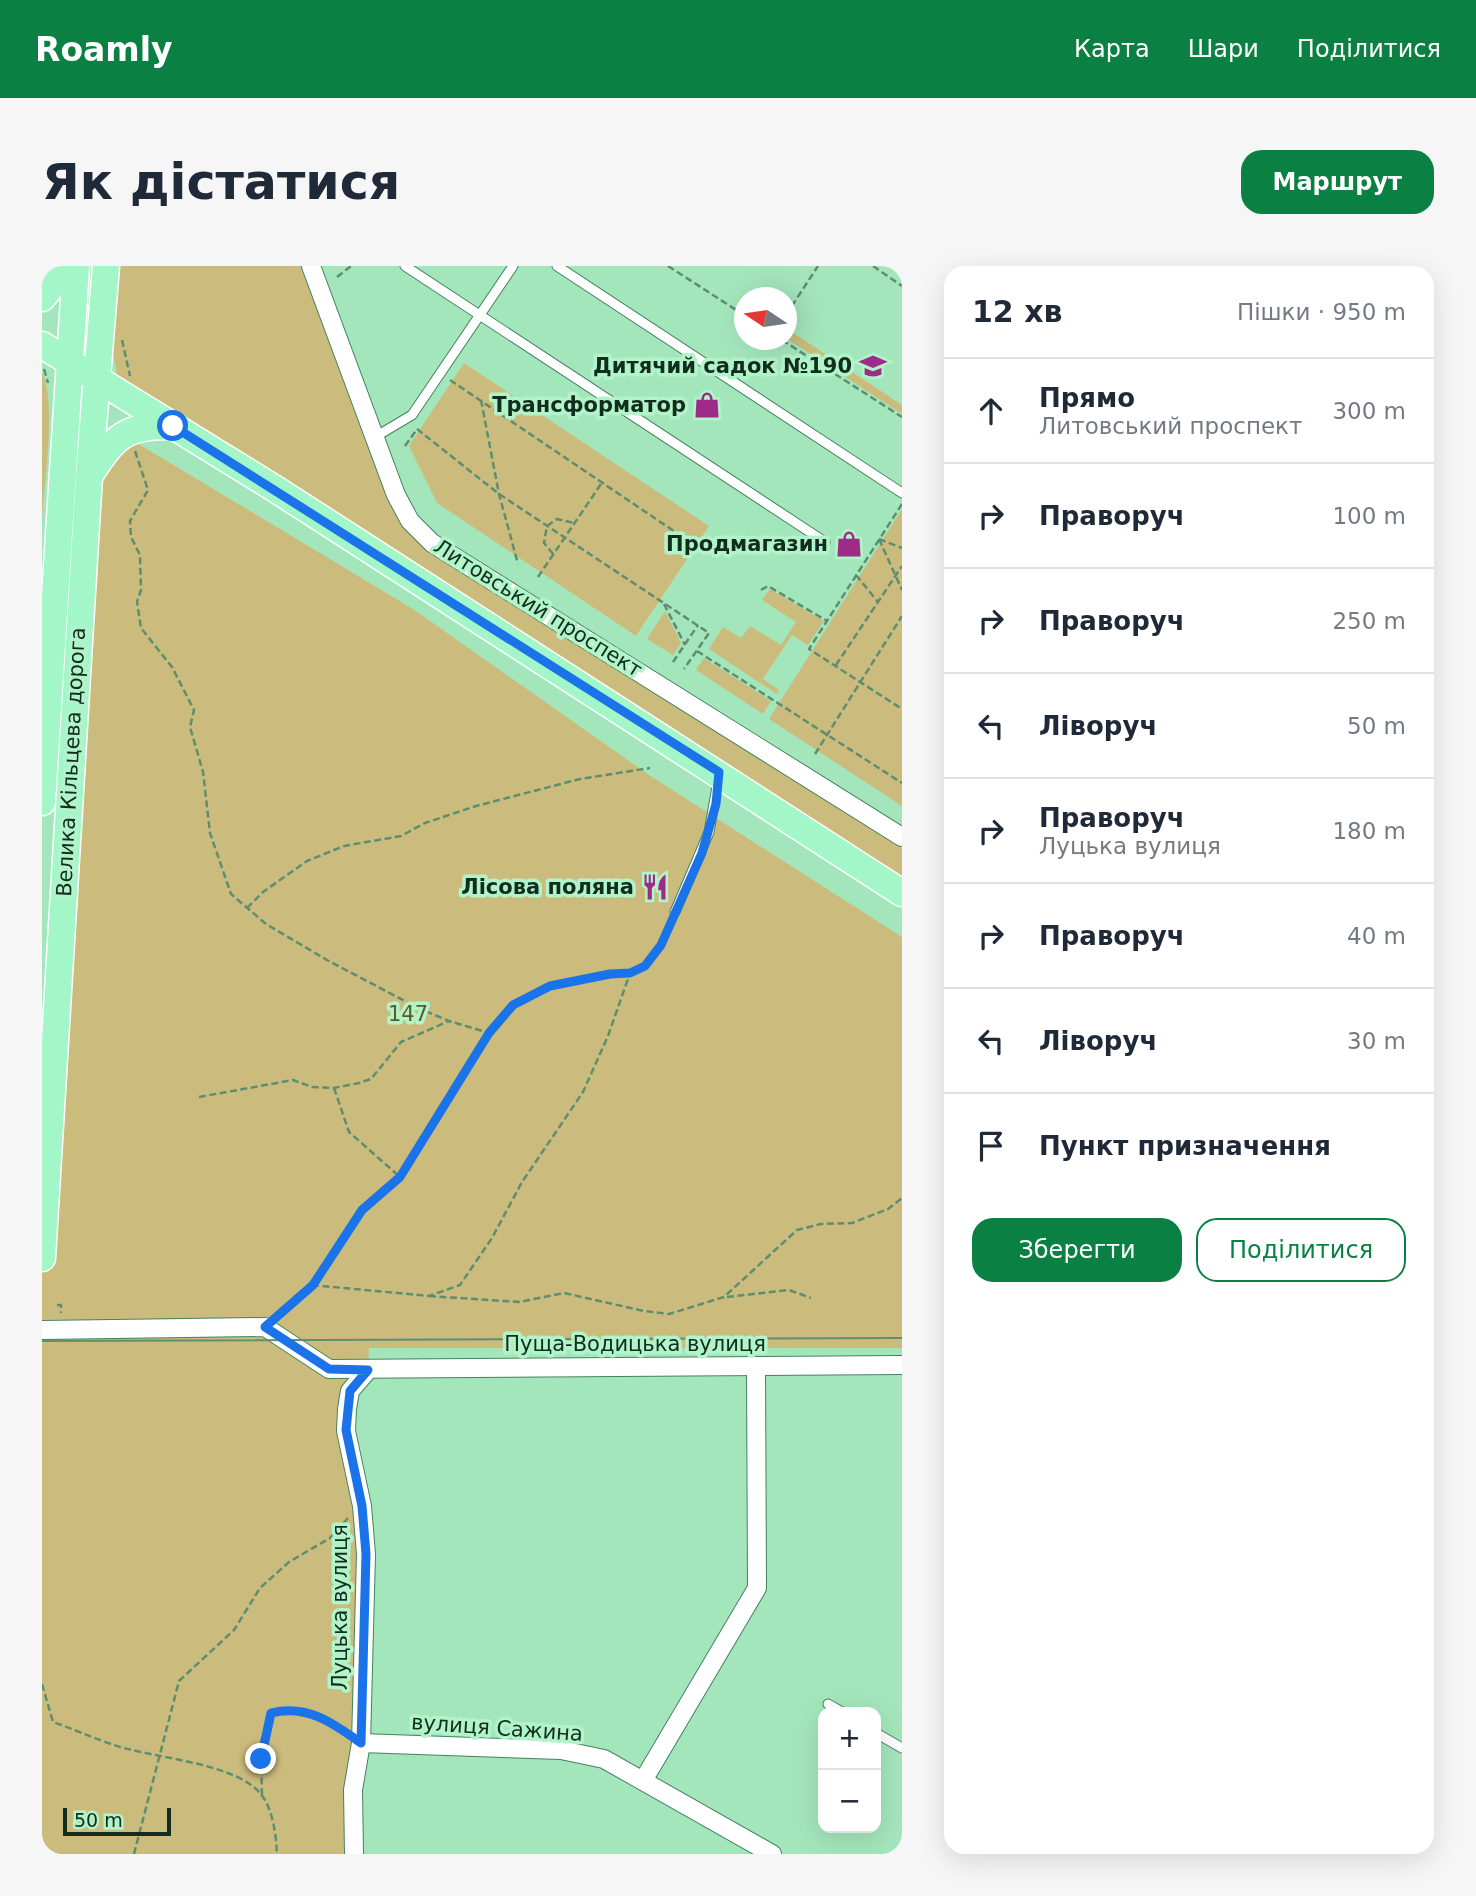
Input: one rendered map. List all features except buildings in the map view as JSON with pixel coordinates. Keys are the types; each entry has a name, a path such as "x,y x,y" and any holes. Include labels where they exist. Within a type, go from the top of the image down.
{"main road":[{"path":"42,298 68,266"},
{"name":"Велика Кільцева дорога","path":"42,802 52,359 76,266"},
{"name":"Велика Кільцева дорога","path":"42,1258 89,476 106,266"},
{"name":"Литовський проспект","path":"52,359 96,379 173,426 719,772 902,893"},
{"path":"89,476 104,453 127,432 146,425 173,426"}],"street":[{"name":"Литовський проспект","path":"311,266 396,495 410,522 432,543 902,837"},
{"path":"42,1330 265,1327"},
{"name":"Пуща-Водицька вулиця","path":"265,1327 329,1369 902,1365"},
{"path":"644,1779 757,1588 756,1366"},
{"name":"Луцька вулиця","path":"354,1854 353,1790 361,1743 366,1554 358,1488 346,1430 346,1409 350,1391 368,1370"},
{"name":"вулиця Сажина","path":"361,1743 561,1750 604,1759 644,1779 772,1854"}],"lane":[{"path":"405,266 825,542"},
{"path":"375,437 412,415 513,266"},
{"path":"557,266 902,493"},
{"path":"675,912 709,832 719,772"},
{"path":"828,1704 833,1707"},
{"path":"881,1735 902,1748"}],"path":[{"path":"337,277 351,266"},
{"path":"668,266 734,309"},
{"path":"797,298 818,266"},
{"path":"873,266 902,286"},
{"path":"121,339 123,355 132,373"},
{"path":"797,350 902,417"},
{"path":"48,383 52,359"},
{"path":"450,379 699,548"},
{"path":"481,400 499,494 518,564"},
{"path":"417,429 499,494 709,633 684,669"},
{"path":"132,440 148,490 130,521 131,537 139,555 141,590 137,603 141,628 172,667 191,701 194,710 190,727 203,772 215,853 231,894 266,924 327,960 449,1021 489,1033"},
{"path":"538,577 602,482"},
{"path":"902,504 809,649 902,709"},
{"path":"553,554 544,543 547,526 557,519 575,523"},
{"path":"879,539 902,548"},
{"path":"879,539 902,590"},
{"path":"835,666 902,566"},
{"path":"856,575 878,602"},
{"path":"761,590 768,586 827,621"},
{"path":"664,603 685,645"},
{"path":"815,754 902,616"},
{"path":"673,662 698,625"},
{"path":"697,651 902,783"},
{"path":"247,908 263,892 307,861 345,846 401,836 425,823 476,806 580,779 650,768"},
{"path":"265,1327 313,1285 362,1210 400,1177 489,1033 513,1005 550,986 610,974 630,973 645,966 661,945 675,912"},
{"path":"429,1296 460,1285 492,1238 522,1182 583,1092 608,1036 630,973"},
{"path":"199,1097 293,1080 312,1087 334,1088 371,1079 401,1042 449,1021"},
{"path":"334,1088 349,1132 400,1177"},
{"path":"724,1297 797,1230 821,1224 852,1223 888,1209 902,1198"},
{"path":"313,1285 519,1302 564,1293 669,1314 724,1297 789,1290 811,1298"},
{"path":"57,1305 61,1305 60,1319"},
{"path":"134,1854 179,1681 233,1630 260,1588 289,1562 330,1538 351,1514 358,1488"},
{"path":"42,1684 53,1722 116,1746 209,1768 253,1786 262,1795"},
{"path":"277,1854 276,1837 262,1795 261,1759 271,1713 285,1710 307,1711 333,1723 361,1743"}],"green space":[{"path":"116,266 306,266 427,547 902,848 902,884 117,375 111,341"},
{"path":"797,335 902,405 902,414 797,346"},
{"path":"464,363 709,526 636,636 437,503 409,446"},
{"path":"42,373 49,402 49,422 42,520"},
{"name":"147","path":"132,440 413,609 649,775 902,937 902,1348 369,1348 368,1370 350,1391 362,1506 354,1854 42,1854 42,1258 89,476"},
{"path":"902,509 902,806 769,719"},
{"path":"770,589 824,621 808,645 792,635 763,679 779,690 777,694 709,649 723,627 741,638 750,626 781,645 796,622 762,600"},
{"path":"665,611 681,643 673,655 647,639"},
{"path":"704,658 771,701 763,714 696,670"}],"tram line":[{"path":"42,1341 902,1338"}],"place":[{"name":"Дитячий садок №190","path":"873,366"},
{"name":"Трансформатор","path":"707,405"},
{"name":"Продмагазин","path":"849,544"},
{"name":"Лісова поляна","path":"655,887"}],"route":[{"path":"173,426 719,772 716,804 702,853 661,945 645,966 630,973 610,974 550,986 513,1005 489,1033 400,1177 362,1210 313,1285 265,1327 329,1369 368,1370 350,1391 346,1409 346,1430 362,1506 366,1554 361,1743 333,1723 307,1711 285,1710 271,1713 261,1759"}]}
